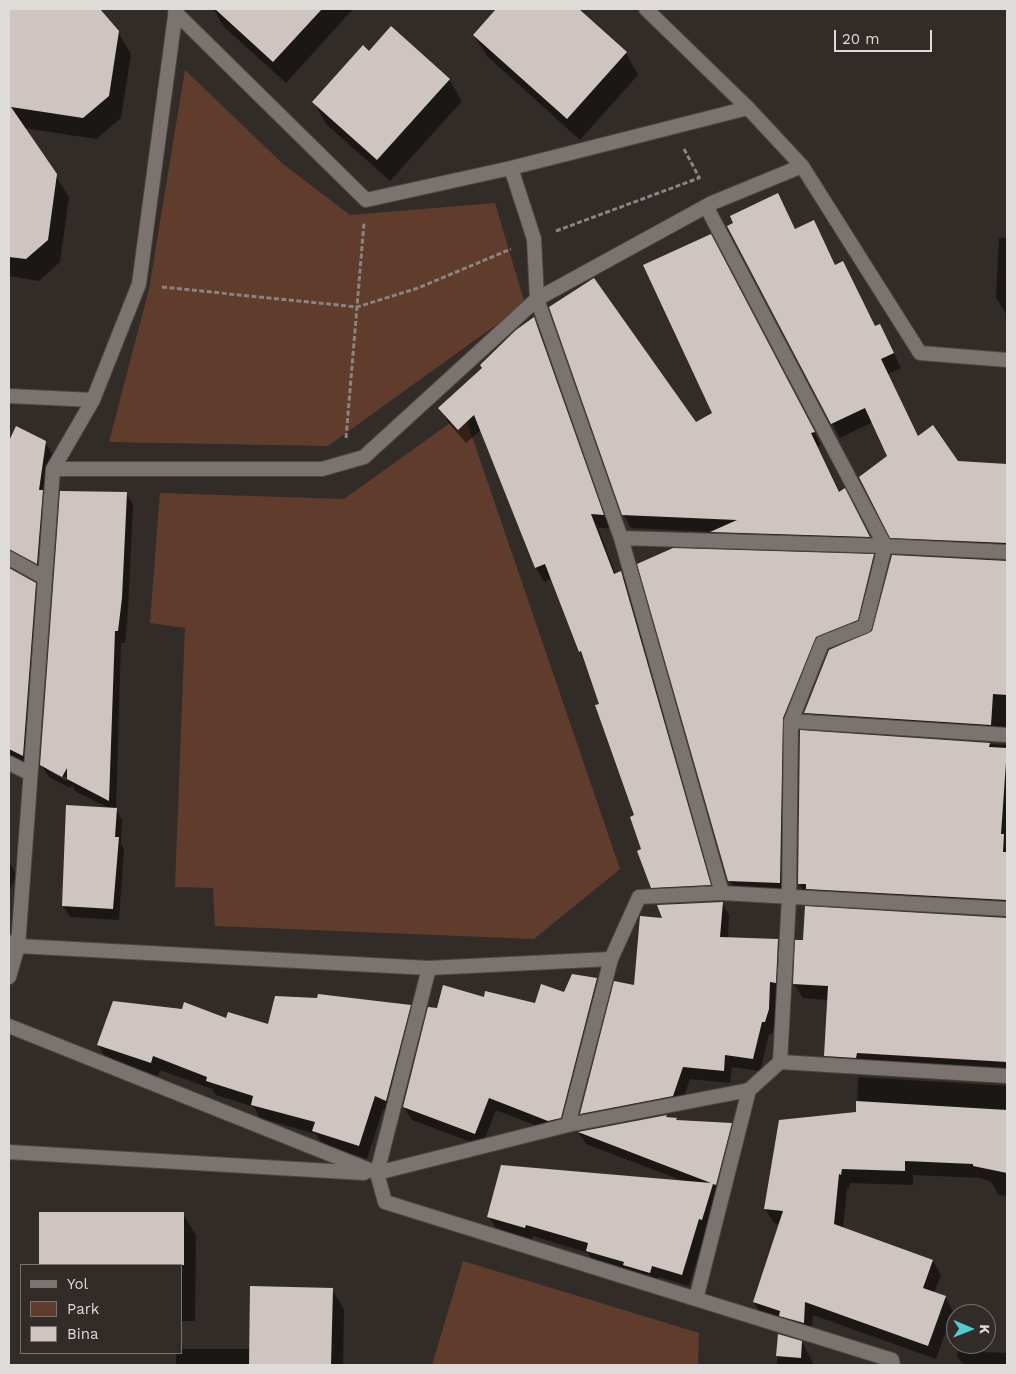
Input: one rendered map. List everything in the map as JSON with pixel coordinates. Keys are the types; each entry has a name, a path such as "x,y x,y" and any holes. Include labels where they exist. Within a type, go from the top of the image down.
{"street":[{"path":"646,9 748,108 802,166 920,353 1007,360"},
{"path":"176,10 366,200 673,129 748,108"},
{"path":"9,977 46,578 53,469 93,400 139,284 176,10"},
{"path":"53,469 322,469 364,457 537,299 709,204 802,166"},
{"path":"511,168 534,239 537,299 621,538 722,893"},
{"path":"9,1152 377,1173 568,1125 749,1090 780,1062 789,898 791,721 822,643 864,626 885,546 709,204"},
{"path":"9,396 93,400"},
{"path":"621,538 885,546 1007,552"},
{"path":"9,558 46,578"},
{"path":"791,721 1007,735"},
{"path":"9,763 29,773"},
{"path":"568,1125 611,959 639,897 722,893 1007,909"},
{"path":"13,944 429,968 611,959"},
{"path":"429,968 377,1173 384,1202 892,1360 893,1365"},
{"path":"9,1026 377,1173"},
{"path":"780,1062 1007,1076"},
{"path":"696,1299 749,1090"}],"path":[{"path":"673,129 699,178 709,204"},
{"path":"139,284 357,307 418,288 534,239 699,178"},
{"path":"344,462 366,200"}],"green space":[{"path":"185,70 283,164 350,215 495,203 525,304 328,446 109,442 149,289"},
{"path":"464,413 620,869 534,939 215,926 213,888 175,887 185,628 150,623 160,493 344,499"},
{"path":"463,1261 699,1333 698,1365 432,1365"}],"building":[{"path":"9,9 100,9 119,31 109,96 83,118 11,107 57,174 48,240 26,259 9,257"},
{"path":"215,9 322,9 273,62"},
{"path":"496,9 579,9 627,52 567,119 473,35"},
{"path":"391,26 450,79 377,160 312,102 363,45 369,51"},
{"path":"778,193 795,229 814,220 835,265 843,261 875,326 880,324 894,353 881,359 918,436 933,425 958,461 1007,464 1007,543 890,538 859,477 887,456 865,408 831,424 727,226 733,223 730,216"},
{"path":"711,234 815,432 811,433 839,492 845,488 870,537 710,532 737,520 622,515 549,307 594,278 696,422 712,413 643,265"},
{"path":"534,317 604,515 591,514 614,574 621,571 711,885 651,888 637,851 641,849 630,817 634,815 595,705 599,704 581,651 579,652 545,564 535,568 474,415 458,430 438,408 482,368 480,365 516,330"},
{"path":"16,426 46,441 39,490 43,490 37,564 9,549 9,441"},
{"path":"60,491 127,492 122,598 118,631 115,631 109,801 67,779 67,768 62,777 40,765"},
{"path":"673,548 874,554 858,620 816,637 783,718 780,883 728,881 637,564"},
{"path":"892,555 1007,561 1007,695 993,694 991,725 804,713 829,650 872,631"},
{"path":"9,568 36,583 23,756 9,749"},
{"path":"800,730 990,743 989,747 1007,748 1001,834 1004,834 1003,852 1007,852 1007,900 806,889 806,884 798,884"},
{"path":"66,805 117,808 115,837 119,837 113,909 62,906"},
{"path":"723,902 720,937 778,939 776,983 770,982 769,1009 765,1022 762,1022 753,1059 725,1055 724,1071 683,1067 673,1096 580,1114 614,981 634,985 640,916 662,918 657,905"},
{"path":"805,906 1007,918 1007,1062 857,1053 856,1058 824,1056 828,986 793,984 795,940 803,940"},
{"path":"572,974 597,978 561,1118 548,1121 489,1098 475,1134 403,1107 428,1007 437,1008 443,985 484,997 485,991 535,1003 541,984 564,992"},
{"path":"318,994 411,1005 386,1101 375,1096 359,1146 312,1131 315,1122 251,1105 253,1096 206,1081 207,1077 153,1056 151,1063 97,1045 113,1001 182,1009 184,1002 226,1018 228,1012 268,1024 275,996 317,998"},
{"path":"856,1101 1007,1110 1007,1173 973,1166 973,1164 905,1161 905,1171 842,1169 841,1175 839,1174 834,1224 933,1260 923,1288 946,1296 928,1346 805,1302 804,1323 779,1316 780,1311 753,1302 783,1211 764,1209 779,1120 856,1112"},
{"path":"667,1115 666,1117 677,1118 676,1120 732,1123 716,1185 713,1184 702,1220 699,1219 682,1275 652,1266 650,1273 623,1265 624,1262 586,1251 588,1243 526,1225 525,1228 487,1217 501,1165 711,1183 578,1132"},
{"path":"39,1212 184,1212 184,1265 39,1264"},
{"path":"250,1286 333,1288 331,1365 249,1365"},
{"path":"778,1334 802,1341 801,1358 776,1356"}]}
